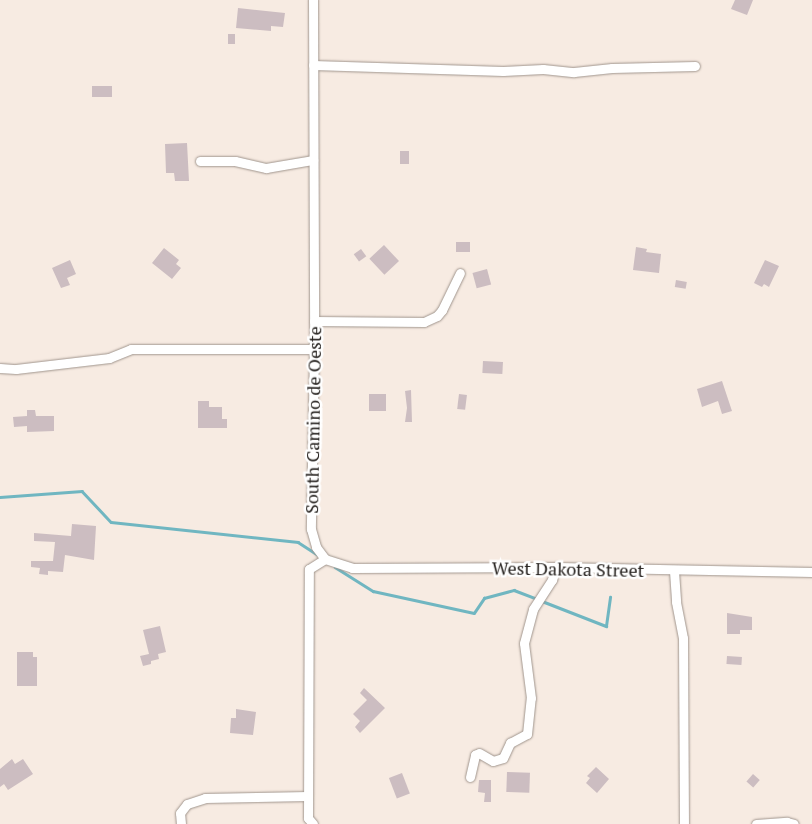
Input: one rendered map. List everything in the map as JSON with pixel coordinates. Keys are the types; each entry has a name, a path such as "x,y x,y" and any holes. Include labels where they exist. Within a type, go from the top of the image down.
{"street":[{"name":"South Camino de Oeste","path":"313,0 314,349 311,529 316,547 325,559"},
{"path":"313,65 574,72 612,68 695,66"},
{"path":"200,162 235,161 266,168 313,160"},
{"path":"314,320 424,322 437,316 442,310 460,273"},
{"path":"0,368 16,369 110,358 131,349 314,349"},
{"path":"312,824 308,818 309,569 325,559"},
{"name":"West Dakota Street","path":"325,559 352,568 556,567 674,571 812,572"},
{"path":"470,777 475,755 479,753 493,761 503,758 510,743 527,734 531,698 524,643 533,609 552,580 556,567"},
{"path":"674,571 676,602 683,638 684,824"},
{"path":"181,824 180,813 187,804 205,798 308,796"},
{"path":"756,824 787,822 794,824"}],"building":[{"path":"735,0 753,0 747,15 731,9"},
{"path":"238,8 285,13 283,27 271,26 271,31 236,28"},
{"path":"228,34 235,34 235,44 228,44"},
{"path":"92,86 112,86 112,97 92,97"},
{"path":"187,143 189,181 175,181 174,173 166,173 165,144"},
{"path":"400,151 409,151 409,164 400,164"},
{"path":"456,242 470,242 470,252 456,252"},
{"path":"384,245 399,261 384,275 369,259"},
{"path":"636,247 647,249 646,252 661,254 659,273 633,270"},
{"path":"164,248 179,260 176,264 181,268 172,279 152,263"},
{"path":"361,249 366,256 359,262 354,254"},
{"path":"70,260 76,274 67,278 70,285 61,288 52,268"},
{"path":"765,260 779,266 769,287 764,284 762,287 754,283"},
{"path":"487,269 491,284 477,288 473,273"},
{"path":"676,280 687,282 686,289 675,287"},
{"path":"483,361 503,362 502,374 482,373"},
{"path":"722,381 732,411 722,414 718,401 702,407 697,389"},
{"path":"411,390 412,422 405,422 407,408 405,391"},
{"path":"369,394 386,394 386,411 369,411"},
{"path":"459,394 467,395 465,410 457,409"},
{"path":"198,401 209,401 209,407 222,407 222,419 227,419 227,428 198,428"},
{"path":"27,410 35,410 36,416 54,416 54,431 27,432 27,426 14,427 13,417 27,416"},
{"path":"72,524 96,526 94,560 65,555 63,572 48,571 48,575 39,574 40,568 31,567 31,561 53,561 55,542 34,541 34,533 71,536"},
{"path":"727,613 752,617 752,630 740,630 740,634 727,634"},
{"path":"160,626 166,652 158,654 159,659 151,661 151,664 143,666 140,656 149,654 143,630"},
{"path":"17,652 33,652 33,657 37,657 37,686 17,686"},
{"path":"727,656 742,657 741,665 726,664"},
{"path":"364,688 385,708 360,733 355,727 360,721 353,714 367,700 360,693"},
{"path":"236,709 256,712 253,735 230,733 231,718 236,718"},
{"path":"12,759 15,764 23,759 33,774 8,790 4,784 0,787 0,769"},
{"path":"596,767 609,779 597,793 586,783 590,778 587,776"},
{"path":"507,772 530,773 529,793 506,792"},
{"path":"402,773 410,794 397,799 389,778"},
{"path":"753,774 760,780 753,787 746,782"},
{"path":"479,780 491,780 491,802 484,802 485,793 478,792"}],"waterway":[{"path":"0,497 82,491 111,522 298,542 318,555"},
{"path":"335,567 373,591 474,613 484,598 514,590 537,599"},
{"path":"542,601 606,626 610,597"}]}
